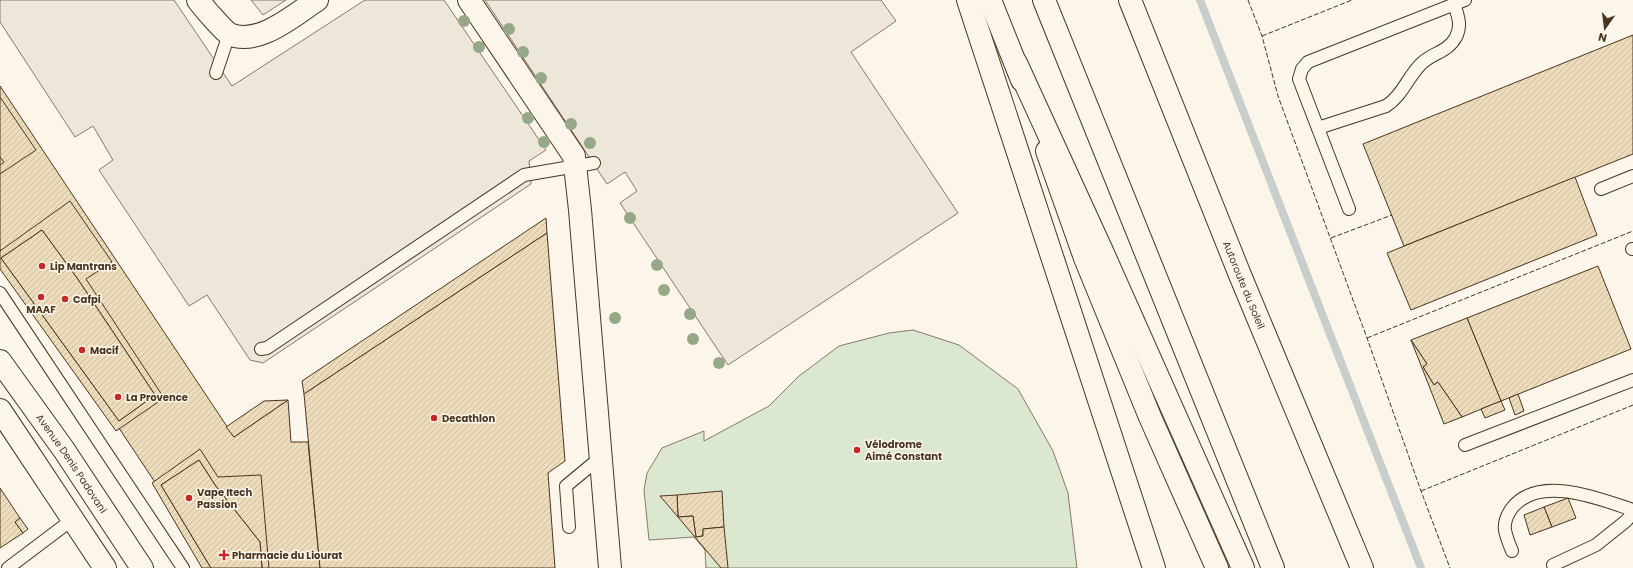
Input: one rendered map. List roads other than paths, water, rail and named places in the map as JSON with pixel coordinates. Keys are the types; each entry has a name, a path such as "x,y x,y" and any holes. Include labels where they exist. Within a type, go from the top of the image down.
{"main road":[{"path":"198,0 229,34 251,38 273,30 317,0"},
{"path":"470,0 574,156 585,165 601,457 610,568"},
{"path":"968,0 1154,568"},
{"path":"990,0 1016,63 1102,251 1243,568"},
{"path":"1044,0 1273,568"},
{"name":"Autoroute du Soleil","path":"1130,0 1240,275 1362,568"},
{"path":"1016,63 1085,258 1150,417 1217,568"},
{"name":"Avenue Denis Padovani","path":"0,361 64,450 142,568"},
{"path":"0,410 105,568"}],"lane":[{"path":"1318,128 1386,106 1396,100 1421,64 1431,56 1449,48 1457,36 1460,24 1459,2 1308,62 1302,69 1299,79 1349,209"},
{"path":"216,73 229,34"},
{"path":"262,349 268,348 524,175 585,165"},
{"path":"1600,189 1633,176"},
{"path":"0,293 183,568"},
{"path":"1465,445 1633,380"},
{"path":"569,528 566,486 601,457"},
{"path":"1512,551 1504,529 1507,516 1517,502 1536,492 1562,491 1585,495 1633,510"},
{"path":"1553,566 1596,546 1626,521 1633,513"},
{"path":"8,568 73,519"}],"waterway":[{"path":"1200,0 1421,568"}],"place":[{"name":"Lip Mantrans","path":"42,266"},
{"name":"MAAF","path":"41,297"},
{"name":"Cafpi","path":"65,299"},
{"name":"Macif","path":"82,350"},
{"name":"La Provence","path":"118,397"},
{"name":"Decathlon","path":"434,418"},
{"name":"Vélodrome Aimé Constant","path":"857,450"},
{"name":"Vape Itech Passion","path":"189,498"},
{"name":"Pharmacie du Liourat","path":"224,555"}]}
